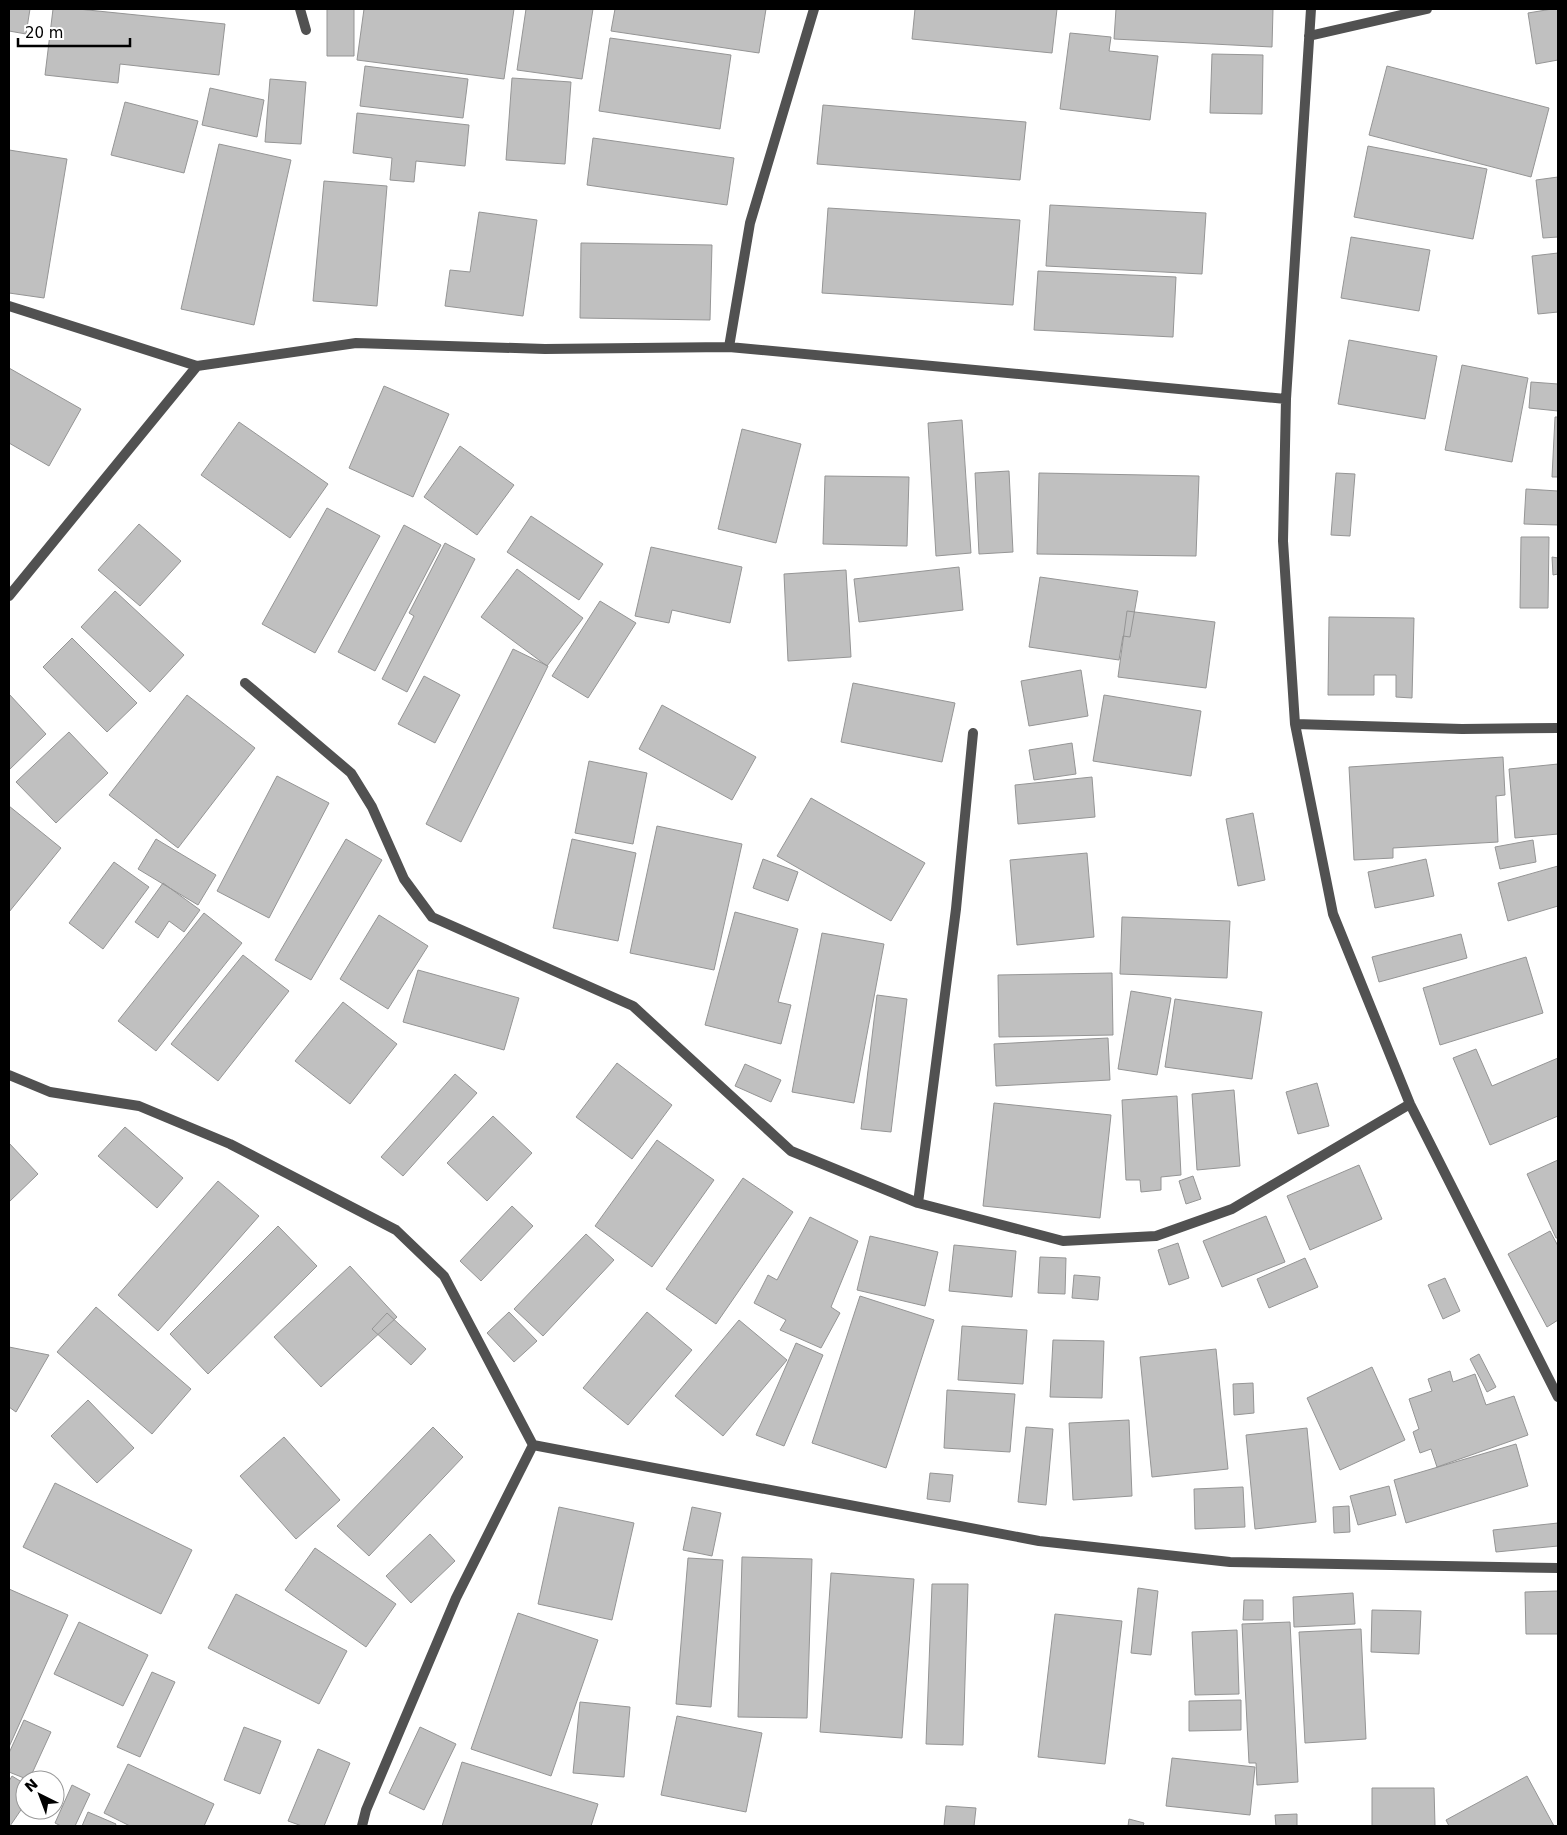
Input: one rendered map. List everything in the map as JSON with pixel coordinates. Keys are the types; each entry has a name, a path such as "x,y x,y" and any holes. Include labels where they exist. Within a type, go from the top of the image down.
{"street":[{"path":"300,9 306,30"},
{"path":"730,347 750,223 814,9"},
{"path":"1311,9 1286,399 1283,541 1295,724 1332,914 1410,1104 1555,1384 1558,1397"},
{"path":"1309,36 1427,9"},
{"path":"9,306 197,366 356,343 545,349 730,347 1286,399"},
{"path":"9,596 197,366"},
{"path":"245,683 351,773 372,807 404,879 432,917 633,1006 791,1151 918,1203 1064,1241 1156,1236 1232,1210 1410,1104"},
{"path":"1295,724 1462,729 1558,728"},
{"path":"918,1203 956,909 973,733"},
{"path":"9,1076 50,1092 139,1106 230,1144 396,1230 444,1276 533,1445"},
{"path":"533,1445 1038,1541 1230,1562 1558,1568"},
{"path":"362,1826 366,1810 456,1598 533,1445"}],"building":[{"path":"9,9 30,9 26,34 9,31"},
{"path":"53,9 78,9 225,24 219,75 120,64 118,83 45,75"},
{"path":"327,9 354,9 354,56 327,56"},
{"path":"364,9 514,9 504,79 357,60"},
{"path":"526,9 593,9 582,79 517,70"},
{"path":"615,9 766,9 759,53 611,31"},
{"path":"915,9 1057,9 1052,53 912,39"},
{"path":"1116,9 1273,9 1272,47 1114,39"},
{"path":"1558,9 1558,60 1536,64 1528,13"},
{"path":"1070,33 1111,37 1109,51 1158,56 1150,120 1060,109"},
{"path":"610,38 731,55 720,129 599,111"},
{"path":"1212,54 1263,55 1262,114 1210,113"},
{"path":"365,66 468,79 463,118 360,106"},
{"path":"1387,66 1549,108 1531,177 1369,135"},
{"path":"512,78 571,82 565,164 506,160"},
{"path":"270,79 306,82 301,144 265,142"},
{"path":"210,88 264,100 257,137 202,125"},
{"path":"125,102 198,121 184,173 111,155"},
{"path":"823,105 1026,122 1020,180 817,164"},
{"path":"357,113 469,125 465,166 416,161 414,182 390,180 392,158 353,153"},
{"path":"593,138 734,158 727,205 587,185"},
{"path":"219,144 291,160 254,325 181,309"},
{"path":"1368,146 1487,169 1473,239 1354,217"},
{"path":"9,150 67,159 44,298 9,293"},
{"path":"1558,177 1558,237 1543,238 1536,180"},
{"path":"324,181 387,186 377,306 313,301"},
{"path":"1050,205 1206,213 1202,274 1046,266"},
{"path":"828,208 1020,220 1013,305 822,293"},
{"path":"479,212 537,220 523,316 445,306 450,270 470,272"},
{"path":"1351,237 1430,250 1419,311 1341,298"},
{"path":"581,243 712,245 710,320 580,318"},
{"path":"1558,253 1558,312 1538,314 1532,256"},
{"path":"1038,271 1176,277 1173,337 1034,330"},
{"path":"1349,340 1437,356 1425,419 1338,404"},
{"path":"1462,365 1528,378 1512,462 1445,450"},
{"path":"9,368 81,409 49,466 9,443"},
{"path":"1531,382 1558,384 1558,411 1529,408"},
{"path":"384,386 449,414 413,497 349,468"},
{"path":"1555,417 1558,417 1558,477 1552,477"},
{"path":"962,420 971,553 936,556 928,423"},
{"path":"239,422 328,484 290,538 201,475"},
{"path":"742,429 801,444 776,543 718,529"},
{"path":"460,446 514,485 477,535 424,497"},
{"path":"1009,471 1013,552 979,554 975,473"},
{"path":"1039,473 1199,476 1196,556 1037,554"},
{"path":"1336,473 1355,474 1350,536 1331,535"},
{"path":"825,476 909,477 907,546 823,544"},
{"path":"1526,489 1558,491 1558,525 1524,524"},
{"path":"327,508 380,536 315,653 262,624"},
{"path":"531,516 603,564 579,600 507,552"},
{"path":"139,524 181,561 140,606 98,570"},
{"path":"404,525 441,545 375,671 338,652"},
{"path":"1521,537 1549,537 1548,608 1520,608"},
{"path":"445,543 475,559 407,692 382,679 414,616 409,613"},
{"path":"651,547 742,567 730,623 672,610 669,623 635,616"},
{"path":"1552,557 1558,558 1558,574 1553,575"},
{"path":"959,567 963,610 859,622 854,579"},
{"path":"517,569 583,618 547,666 481,617"},
{"path":"846,570 851,657 788,661 784,574"},
{"path":"1040,577 1138,591 1130,637 1123,636 1119,660 1029,647"},
{"path":"115,591 184,655 150,692 81,627"},
{"path":"600,601 636,623 588,698 552,676"},
{"path":"1127,611 1215,622 1206,688 1118,677"},
{"path":"1329,617 1414,618 1412,698 1396,697 1396,675 1374,675 1374,695 1328,695"},
{"path":"72,638 137,703 107,732 43,667"},
{"path":"513,649 548,666 461,842 426,824"},
{"path":"1081,670 1088,716 1029,726 1021,681"},
{"path":"424,676 460,695 435,743 398,724"},
{"path":"853,683 955,703 942,762 841,742"},
{"path":"9,694 46,734 9,770"},
{"path":"187,695 255,748 178,848 109,795"},
{"path":"1104,695 1201,711 1191,776 1093,761"},
{"path":"662,705 756,757 732,800 639,749"},
{"path":"69,732 108,773 56,823 16,782"},
{"path":"1072,743 1076,774 1034,780 1029,750"},
{"path":"1503,757 1505,795 1496,796 1498,842 1393,848 1393,858 1354,860 1349,767"},
{"path":"589,761 647,773 633,844 575,833"},
{"path":"1558,764 1558,834 1515,838 1509,769"},
{"path":"277,776 329,803 269,918 217,891"},
{"path":"1092,777 1095,817 1018,824 1015,785"},
{"path":"811,798 925,863 891,921 777,856"},
{"path":"9,806 61,848 9,912"},
{"path":"1253,813 1265,880 1238,886 1226,819"},
{"path":"657,826 742,844 714,970 630,953"},
{"path":"156,839 216,875 198,905 138,869"},
{"path":"346,839 382,860 311,980 275,960"},
{"path":"572,839 636,853 618,941 553,928"},
{"path":"1533,840 1536,862 1500,869 1495,847"},
{"path":"1087,853 1094,937 1017,945 1010,860"},
{"path":"763,859 798,872 788,901 753,888"},
{"path":"1426,859 1434,896 1375,908 1368,872"},
{"path":"114,862 149,887 103,949 69,923"},
{"path":"1558,866 1558,906 1508,921 1498,883"},
{"path":"163,883 200,910 184,932 169,921 158,938 135,922"},
{"path":"735,912 798,929 778,1002 791,1005 781,1044 705,1025"},
{"path":"204,913 242,943 156,1051 118,1021"},
{"path":"379,915 428,946 388,1009 340,979"},
{"path":"1122,917 1230,921 1227,978 1120,974"},
{"path":"822,933 884,944 854,1103 792,1092"},
{"path":"1461,934 1467,958 1379,982 1372,957"},
{"path":"243,955 289,991 218,1081 171,1044"},
{"path":"1526,957 1543,1013 1440,1045 1423,988"},
{"path":"418,970 519,998 504,1050 403,1022"},
{"path":"1112,973 1113,1035 999,1037 998,975"},
{"path":"1131,991 1171,998 1157,1075 1118,1069"},
{"path":"877,995 907,999 891,1132 861,1129"},
{"path":"1175,999 1262,1012 1252,1079 1165,1067"},
{"path":"343,1002 397,1044 350,1104 295,1061"},
{"path":"1108,1038 1110,1080 996,1086 994,1044"},
{"path":"1476,1049 1492,1086 1558,1058 1558,1116 1490,1145 1453,1058"},
{"path":"617,1063 672,1105 632,1159 576,1117"},
{"path":"745,1064 781,1080 771,1102 735,1086"},
{"path":"455,1074 477,1093 403,1176 381,1157"},
{"path":"1317,1083 1329,1126 1298,1134 1286,1092"},
{"path":"1234,1090 1240,1166 1197,1170 1192,1094"},
{"path":"1177,1096 1181,1175 1161,1177 1161,1190 1141,1192 1140,1180 1126,1180 1122,1100"},
{"path":"994,1103 1111,1115 1100,1218 983,1206"},
{"path":"493,1116 532,1153 487,1201 447,1163"},
{"path":"125,1127 183,1178 157,1208 98,1156"},
{"path":"657,1140 714,1180 652,1267 595,1226"},
{"path":"9,1143 38,1174 9,1202"},
{"path":"1558,1160 1558,1238 1556,1238 1527,1174"},
{"path":"1359,1165 1382,1219 1310,1250 1287,1196"},
{"path":"1193,1176 1201,1199 1186,1204 1179,1181"},
{"path":"743,1178 793,1212 716,1324 666,1289"},
{"path":"218,1181 259,1216 158,1331 118,1295"},
{"path":"512,1206 533,1226 481,1281 460,1261"},
{"path":"1266,1216 1285,1262 1222,1287 1203,1241"},
{"path":"810,1217 858,1241 831,1307 840,1313 821,1348 780,1330 786,1320 754,1303 768,1275 777,1280"},
{"path":"278,1226 317,1266 208,1374 170,1334"},
{"path":"1550,1231 1558,1246 1558,1320 1547,1327 1508,1254"},
{"path":"586,1234 614,1260 543,1336 514,1309"},
{"path":"870,1236 938,1252 925,1306 857,1290"},
{"path":"1178,1243 1189,1278 1169,1285 1158,1250"},
{"path":"954,1245 1016,1251 1012,1297 949,1291"},
{"path":"1040,1257 1066,1258 1065,1294 1038,1293"},
{"path":"1305,1258 1318,1287 1269,1308 1257,1279"},
{"path":"350,1266 397,1317 321,1387 274,1337"},
{"path":"1074,1275 1100,1277 1098,1300 1072,1298"},
{"path":"1445,1278 1460,1311 1443,1319 1428,1285"},
{"path":"860,1296 934,1320 886,1468 812,1443"},
{"path":"96,1307 191,1389 152,1434 57,1352"},
{"path":"509,1312 537,1341 514,1362 487,1333"},
{"path":"647,1312 692,1350 628,1425 583,1388"},
{"path":"387,1313 426,1349 411,1365 372,1329"},
{"path":"739,1320 787,1360 723,1436 675,1396"},
{"path":"962,1326 1027,1330 1023,1384 958,1380"},
{"path":"1053,1340 1104,1341 1102,1398 1050,1397"},
{"path":"796,1343 823,1355 784,1446 756,1435"},
{"path":"9,1347 49,1355 16,1412 9,1407"},
{"path":"1216,1349 1228,1469 1152,1477 1140,1357"},
{"path":"1479,1354 1496,1387 1487,1392 1470,1359"},
{"path":"1372,1367 1405,1440 1340,1470 1307,1398"},
{"path":"1450,1371 1453,1382 1475,1374 1486,1405 1514,1396 1528,1435 1437,1467 1431,1449 1420,1453 1413,1432 1419,1429 1409,1399 1432,1391 1428,1379"},
{"path":"1253,1383 1254,1413 1234,1415 1233,1384"},
{"path":"947,1390 1015,1394 1010,1452 944,1448"},
{"path":"88,1400 134,1448 97,1483 51,1436"},
{"path":"1129,1420 1132,1496 1073,1500 1069,1423"},
{"path":"433,1427 463,1457 369,1556 337,1526"},
{"path":"1026,1427 1053,1429 1046,1505 1018,1502"},
{"path":"1307,1428 1316,1522 1255,1529 1246,1435"},
{"path":"284,1437 340,1500 296,1539 240,1476"},
{"path":"1516,1444 1528,1486 1406,1523 1394,1480"},
{"path":"930,1473 953,1475 950,1502 927,1499"},
{"path":"55,1483 192,1550 161,1614 23,1547"},
{"path":"1389,1486 1396,1515 1358,1525 1350,1496"},
{"path":"1243,1487 1245,1527 1195,1529 1194,1489"},
{"path":"1349,1506 1350,1532 1334,1533 1333,1507"},
{"path":"559,1507 634,1523 612,1620 538,1604"},
{"path":"692,1507 721,1513 712,1556 683,1550"},
{"path":"1558,1523 1558,1546 1496,1552 1493,1530"},
{"path":"430,1534 455,1561 411,1603 386,1576"},
{"path":"315,1548 396,1604 366,1647 285,1590"},
{"path":"742,1557 812,1559 807,1718 738,1717"},
{"path":"688,1558 723,1560 711,1707 676,1704"},
{"path":"831,1573 914,1579 902,1738 820,1732"},
{"path":"932,1584 968,1584 963,1745 926,1744"},
{"path":"1138,1588 1158,1591 1151,1655 1131,1653"},
{"path":"9,1589 68,1615 9,1747"},
{"path":"1558,1591 1558,1634 1526,1634 1525,1592"},
{"path":"1353,1593 1355,1624 1294,1627 1293,1597"},
{"path":"236,1594 347,1651 319,1704 208,1648"},
{"path":"1244,1600 1263,1600 1263,1620 1243,1620"},
{"path":"1372,1610 1421,1611 1419,1654 1371,1652"},
{"path":"518,1613 598,1640 551,1776 471,1749"},
{"path":"1055,1614 1122,1621 1105,1764 1038,1757"},
{"path":"79,1622 148,1655 123,1706 54,1674"},
{"path":"1290,1622 1298,1782 1257,1785 1256,1763 1249,1763 1242,1624"},
{"path":"1361,1629 1366,1739 1305,1743 1299,1632"},
{"path":"1237,1630 1239,1694 1195,1695 1192,1632"},
{"path":"152,1672 175,1682 140,1757 117,1747"},
{"path":"1241,1700 1241,1730 1189,1731 1189,1701"},
{"path":"580,1702 630,1707 624,1777 573,1773"},
{"path":"677,1716 762,1733 746,1812 661,1795"},
{"path":"24,1720 51,1732 34,1770 15,1770 15,1774 9,1772 9,1753"},
{"path":"244,1727 281,1741 260,1794 224,1780"},
{"path":"420,1727 456,1744 424,1810 389,1793"},
{"path":"318,1749 350,1763 324,1826 302,1826 288,1821"},
{"path":"1172,1758 1255,1767 1250,1815 1166,1806"},
{"path":"462,1762 598,1804 591,1826 442,1826"},
{"path":"128,1764 214,1804 204,1826 130,1826 104,1813"},
{"path":"12,1776 15,1778 15,1819 10,1826 9,1826 9,1781"},
{"path":"1527,1776 1554,1826 1449,1826 1446,1820"},
{"path":"72,1785 90,1794 75,1826 61,1826 55,1823 56,1820 65,1820 65,1801"},
{"path":"1372,1788 1434,1788 1435,1826 1372,1826"},
{"path":"946,1806 976,1808 974,1826 944,1826"},
{"path":"88,1812 116,1824 115,1826 82,1826"},
{"path":"1297,1814 1297,1826 1276,1826 1275,1815"},
{"path":"1129,1819 1144,1823 1143,1826 1128,1826"}]}
